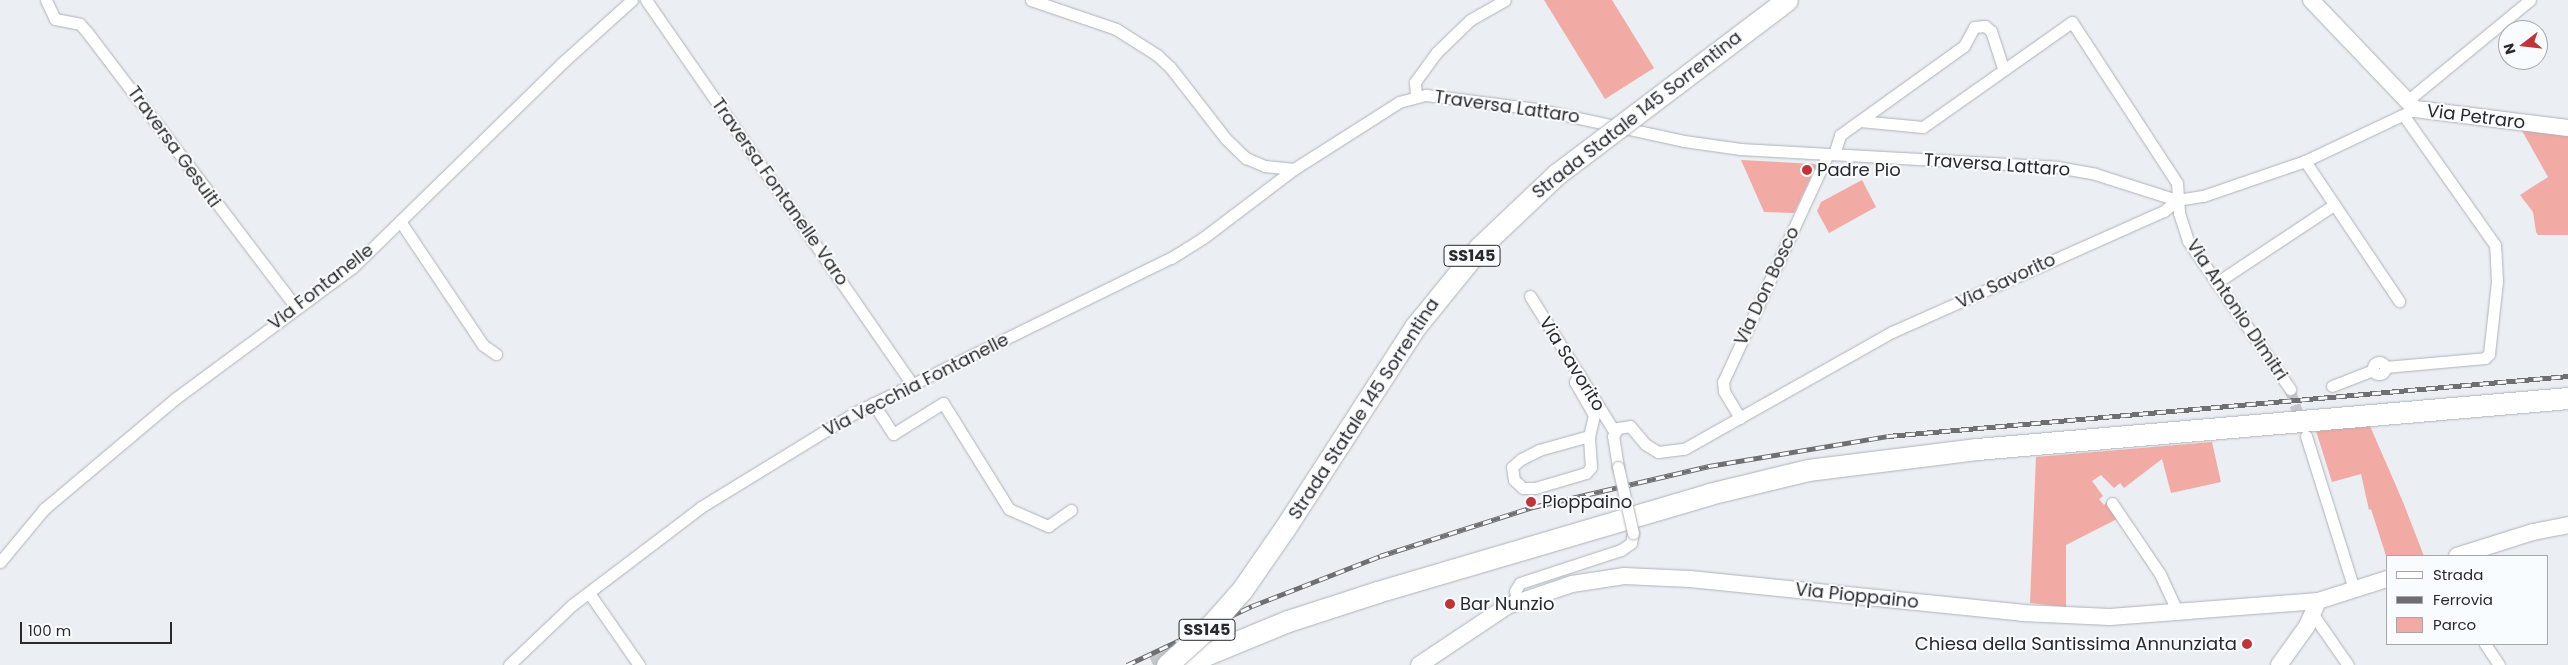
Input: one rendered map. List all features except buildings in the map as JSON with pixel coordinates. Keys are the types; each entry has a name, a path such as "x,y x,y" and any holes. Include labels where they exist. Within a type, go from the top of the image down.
{"highway":[{"name":"Strada Statale 145 Sorrentina","path":"1168,665 1210,626 1242,590 1285,528 1415,327 1480,247 1557,174 1787,0"},
{"path":"1181,665 1288,621 1416,581 1756,481 1847,463 2568,398"},
{"path":"1232,631 1415,569 1526,548"}],"main road":[{"name":"Via Petraro","path":"2311,0 2409,109 2568,128"},
{"path":"2460,555 2533,532 2568,525"},
{"name":"Via Pioppaino","path":"1419,665 1518,601 1572,584 1624,576 1700,580 2031,614 2110,618 2315,607 2354,589 2386,579"},
{"path":"2280,665 2315,607"}],"street":[{"name":"Traversa Gesuiti","path":"46,0 55,19 80,24 87,32 296,307"},
{"name":"Via Fontanelle","path":"0,562 44,509 176,398 296,307 353,267 632,0"},
{"name":"Traversa Fontanelle Varo","path":"646,0 912,384"},
{"path":"1031,0 1116,30 1157,55 1170,67 1226,139 1246,158 1266,166 1294,169"},
{"path":"1416,96 1415,82 1436,53 1470,20 1505,0"},
{"name":"Via Savorito","path":"1614,431 1630,426 1651,449 1677,452 1892,332 2164,211 2177,200 2203,196 2305,161 2409,109 2530,0"},
{"name":"Via Antonio Dimitri","path":"2003,69 2072,22 2178,182 2177,200 2188,241 2290,389"},
{"name":"Via Don Bosco","path":"1740,418 1724,391 1723,382 1840,136 1964,46 1971,30 1977,25 1991,31 2003,69"},
{"path":"1860,120 1924,127 2003,69"},
{"name":"Traversa Lattaro","path":"1294,169 1399,102 1416,96 1538,109 1698,143 1831,154 2057,167 2095,174 2177,200"},
{"path":"2332,386 2373,370 2381,375 2385,367 2485,358 2489,354 2497,282 2495,245 2409,109"},
{"path":"2305,161 2399,301"},
{"name":"Via Vecchia Fontanelle","path":"508,665 589,592 701,507 873,403 1171,258 1203,238 1294,169"},
{"path":"2216,283 2334,205"},
{"path":"400,221 483,346 496,354"},
{"name":"Via Savorito","path":"1518,601 1515,591 1520,584 1621,550 1631,543 1633,533 1618,467 1614,431 1530,296"},
{"path":"1579,374 1575,382 1594,415 1589,436 1591,467 1586,473 1535,488 1523,488 1514,480 1512,467 1521,459 1539,450 1589,436"},
{"path":"873,403 893,434 943,404 1009,509 1048,526 1071,510"},
{"path":"2306,436 2354,589"},
{"path":"2112,503 2160,574 2178,613"},
{"path":"589,592 639,665"},
{"path":"2315,607 2348,665"},
{"path":"2486,645 2499,665"}],"green space":[{"path":"1544,0 1612,0 1654,68 1605,99"},
{"path":"2521,129 2568,135 2568,235 2538,235 2536,232 2533,212 2520,195 2548,177"},
{"path":"1741,160 1815,164 1816,166 1794,213 1764,212"},
{"path":"1862,180 1876,207 1829,233 1817,211 1821,202"},
{"path":"2370,426 2424,555 2386,556 2371,509 2369,510 2361,474 2332,482 2316,431"},
{"path":"2212,442 2221,482 2171,493 2162,459 2124,488 2120,483 2114,488 2101,475 2092,481 2103,496 2099,499 2104,505 2107,502 2119,518 2066,545 2066,607 2030,603 2036,457"}],"tunnel":[{"path":"2290,389 2302,425"},
{"path":"1153,665 1232,631"}],"railway":[{"path":"1127,665 1252,606 1380,556 1533,507 1709,466 1888,436 2568,376"}],"place":[{"name":"Padre Pio","path":"1807,170"},
{"name":"Pioppaino","path":"1531,502"},
{"name":"Bar Nunzio","path":"1450,604"},
{"name":"Chiesa della Santissima Annunziata","path":"2247,644"}]}
